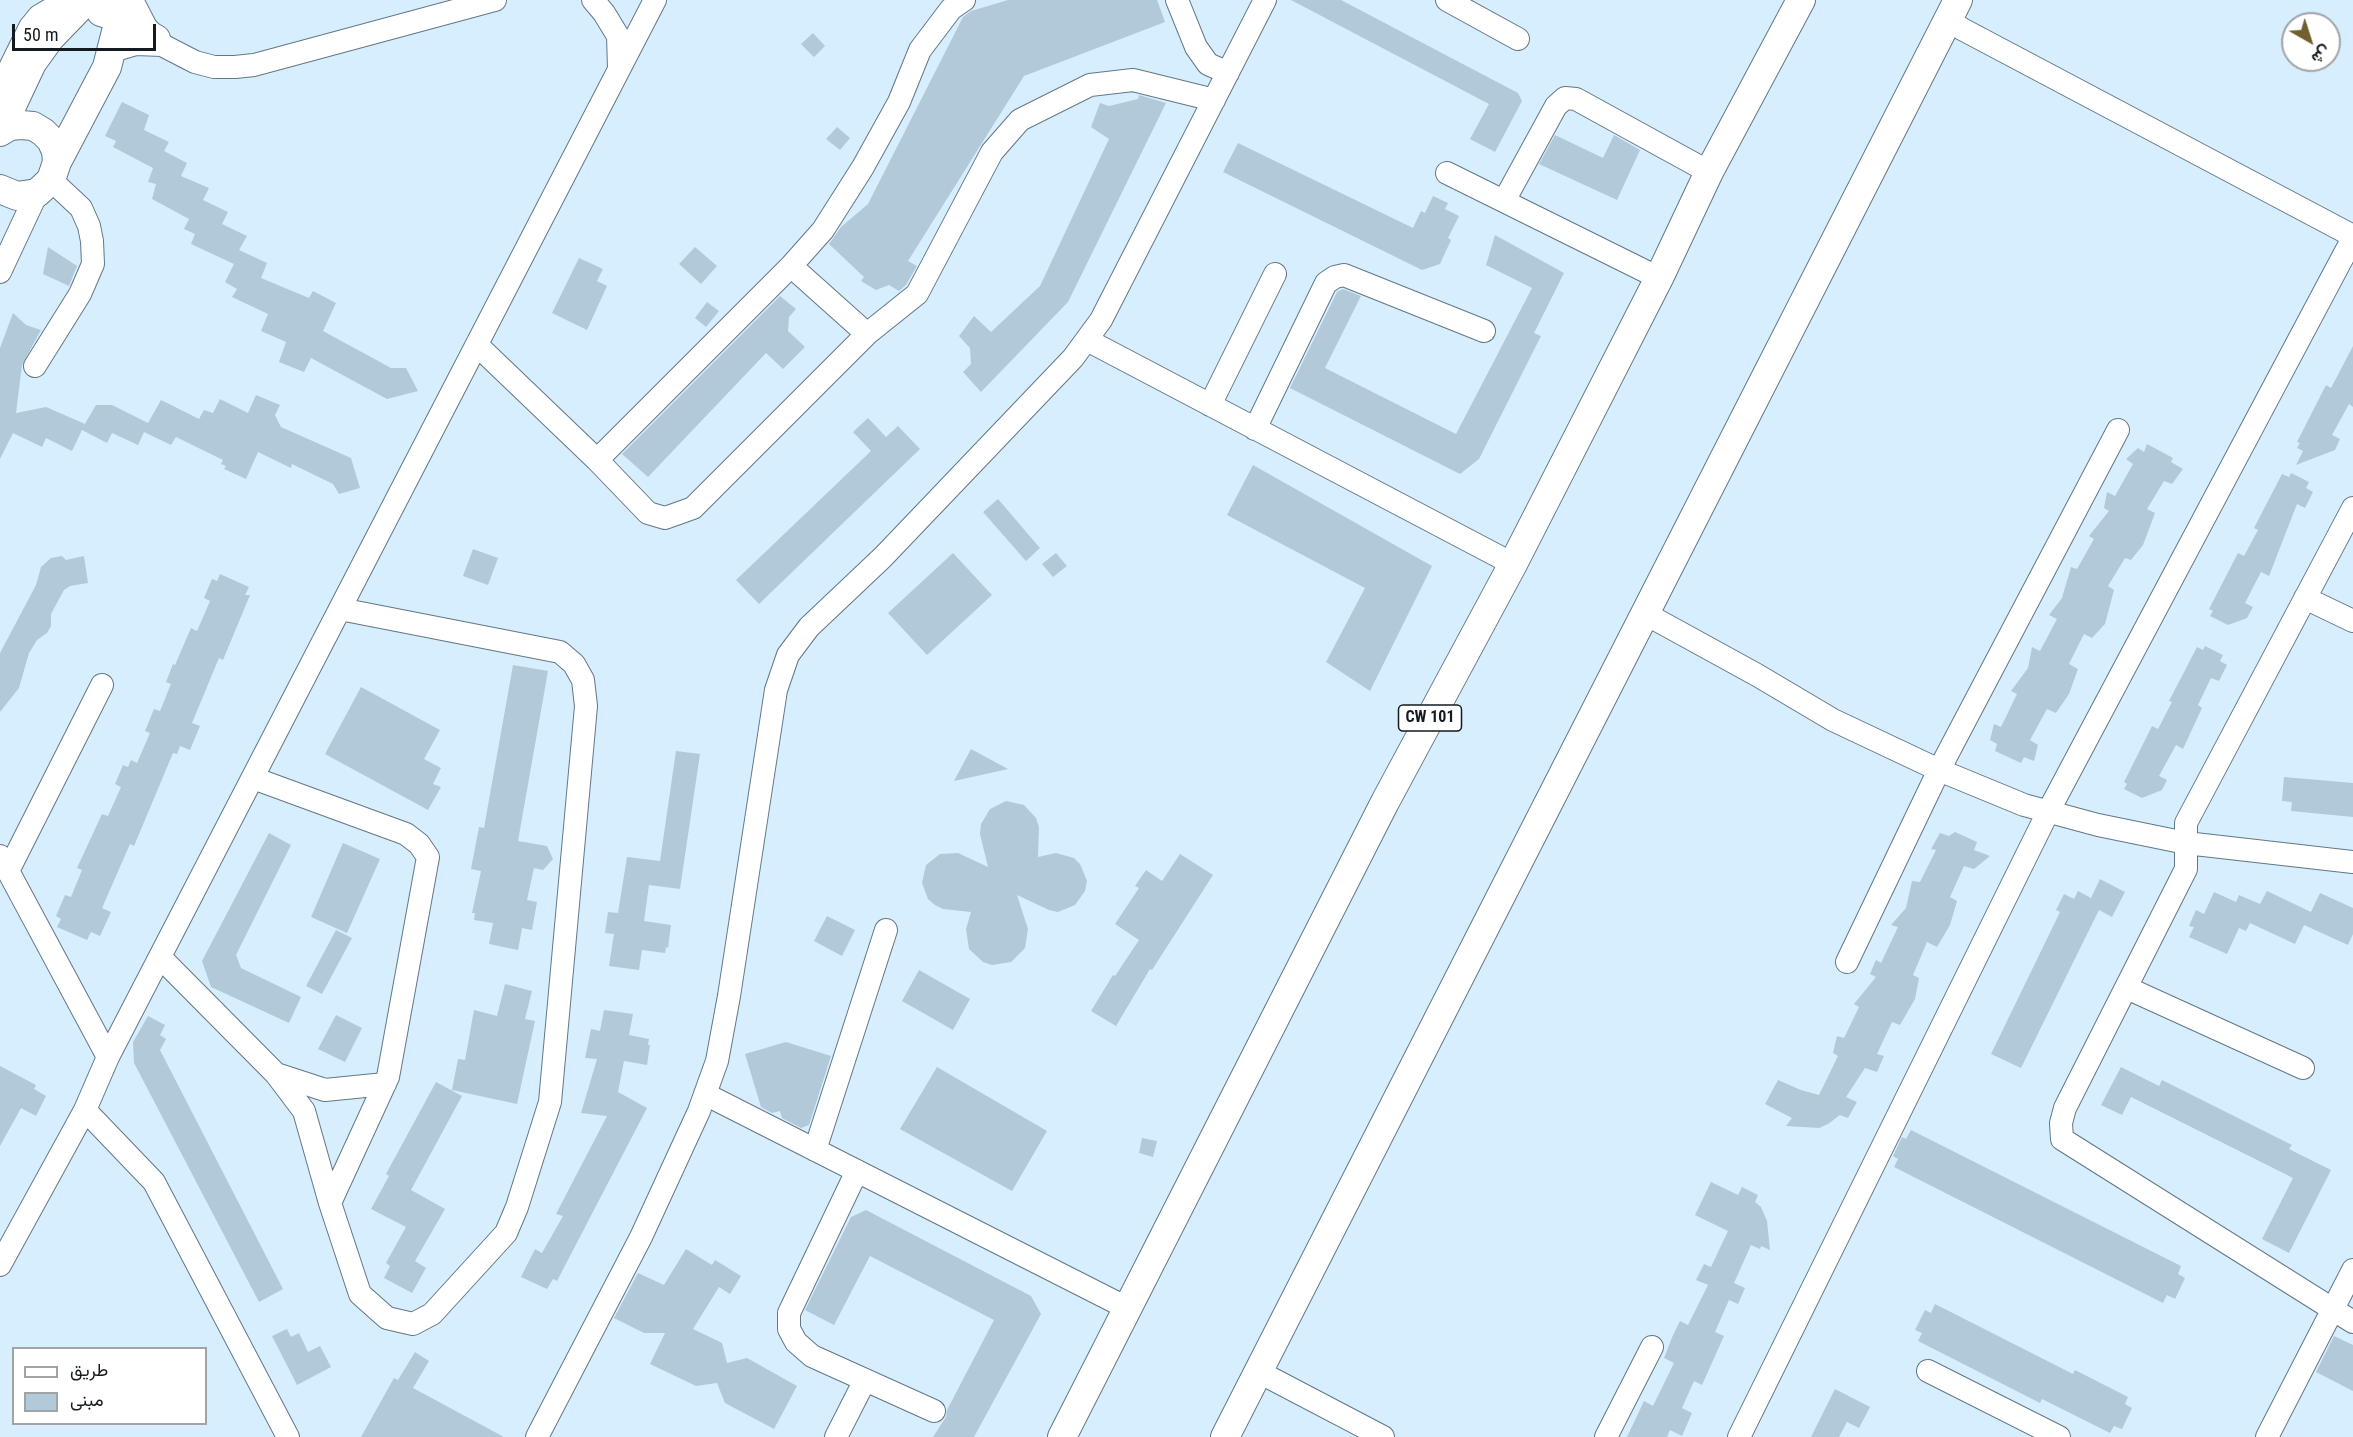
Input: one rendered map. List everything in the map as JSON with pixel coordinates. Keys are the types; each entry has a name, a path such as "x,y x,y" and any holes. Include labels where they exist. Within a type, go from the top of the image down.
{"main road":[{"path":"0,131 32,63 50,38 82,4 125,6 159,42"},
{"name":"CW 101","path":"1062,1437 1384,802 1513,564 1659,278 1709,172 1796,4"},
{"path":"0,189 17,196 48,178 104,74 125,6"},
{"path":"1225,1437 1953,9"},
{"path":"0,131 21,124 33,126 43,132 51,140 56,151 48,178"}],"street":[{"path":"112,51 136,44 159,42 195,62 214,67 254,65 495,0"},
{"path":"593,0 618,36 619,70"},
{"path":"0,1265 85,1110 108,1057 655,0"},
{"path":"597,460 791,266 823,230 863,167 900,102 938,0"},
{"path":"921,50 951,9 964,0"},
{"path":"1177,0 1196,47 1208,64 1228,73"},
{"path":"537,1437 641,1236 705,1094 717,1060 777,690 788,655 809,627 884,557 1073,358 1087,340 1101,320 1265,0"},
{"path":"1447,0 1518,39"},
{"path":"0,87 30,27 39,16 51,9 82,4"},
{"path":"1739,1437 2048,812 2353,237 1962,29 1953,9"},
{"path":"477,345 597,460 648,513 665,518 693,508 867,334 917,294 992,152 1020,120 1090,85 1111,82 1133,80 1214,100"},
{"path":"1504,201 1556,106 1565,98 1576,99 1709,172"},
{"path":"1447,173 1659,278"},
{"path":"0,272 48,178 81,208 89,226 93,264 80,294 35,366"},
{"path":"791,266 867,334"},
{"path":"1210,405 1275,274"},
{"path":"1255,429 1326,283 1335,277 1344,275 1484,331"},
{"path":"1087,340 1513,564"},
{"path":"1847,962 1940,771 2118,430"},
{"path":"2353,508 2186,823 2186,869 2065,1108 2061,1123 2062,1139 2332,1311 2353,1322"},
{"path":"2306,598 2353,621"},
{"path":"160,957 276,1074 304,1111 330,1203 360,1294 387,1318 413,1324 432,1314 506,1233 517,1207 550,1102 586,706 583,680 574,664 560,652 340,609"},
{"path":"1644,613 1833,720 1940,771 2024,805 2098,825 2186,843 2353,862"},
{"path":"102,685 4,864 108,1057"},
{"path":"253,778 406,834 419,844 428,857 388,1077 330,1203"},
{"path":"815,1150 886,930"},
{"path":"2127,988 2303,1068"},
{"path":"276,1074 325,1090 385,1084"},
{"path":"705,1094 1127,1308"},
{"path":"85,1110 154,1182 288,1437"},
{"path":"857,1171 789,1313 789,1329 796,1342 812,1356 934,1411"},
{"path":"2276,1434 2353,1270"},
{"path":"1606,1437 1652,1347"},
{"path":"1928,1371 2060,1437"},
{"path":"1259,1372 1383,1437"},
{"path":"836,1437 865,1380"}],"building":[{"path":"1008,0 1157,0 1165,22 1024,76 908,261 917,266 906,285 899,291 889,285 876,290 861,281 864,277 829,244 841,227 868,204 963,17 971,11"},
{"path":"1291,0 1341,0 1518,93 1522,101 1495,152 1470,139 1489,104"},
{"path":"813,33 825,46 814,57 801,44"},
{"path":"1139,95 1166,103 1068,302 981,392 963,372 971,364 970,348 959,336 974,316 991,332 1040,286 1109,139 1091,127 1100,103 1109,106 1138,99"},
{"path":"122,102 149,115 144,130 169,142 164,151 187,163 181,176 209,188 203,200 228,212 222,224 247,236 239,250 267,263 261,278 309,298 313,291 336,303 323,331 391,368 406,368 418,391 387,399 311,358 304,372 279,362 286,342 261,331 268,314 232,297 237,289 225,282 234,264 191,244 195,234 184,229 189,219 152,199 156,184 148,182 153,168 113,147 116,141 105,136"},
{"path":"837,127 850,138 840,150 826,139"},
{"path":"1555,135 1603,158 1614,135 1640,150 1617,200 1539,164"},
{"path":"1238,143 1413,228 1421,211 1425,213 1433,196 1448,203 1445,209 1459,216 1448,238 1451,240 1440,264 1422,270 1223,172"},
{"path":"1495,235 1564,273 1534,333 1541,336 1479,459 1460,474 1290,388 1337,292 1343,289 1361,296 1325,368 1456,434 1532,288 1486,265"},
{"path":"48,247 77,266 69,286 43,274"},
{"path":"695,247 717,266 701,284 679,264"},
{"path":"579,258 603,269 597,281 607,286 587,330 552,313"},
{"path":"780,296 796,309 789,317 788,331 805,347 783,369 766,353 648,477 622,454"},
{"path":"707,302 719,311 706,327 695,318"},
{"path":"13,313 26,325 41,330 22,365 16,413 46,407 85,424 96,405 112,405 148,423 161,400 199,419 204,410 213,413 220,399 248,413 256,395 280,405 275,415 281,427 351,458 360,488 339,494 333,484 292,464 291,468 258,452 246,479 224,469 226,466 221,464 223,460 176,437 171,445 144,432 138,445 112,433 107,443 82,430 72,451 46,438 42,447 13,433 0,459 0,348"},
{"path":"2353,346 2353,407 2349,404 2332,435 2340,439 2335,450 2296,465 2303,451 2297,448 2300,443 2297,442 2326,385 2331,388"},
{"path":"868,418 886,437 898,426 920,449 759,604 736,580 871,451 853,432"},
{"path":"2147,444 2173,458 2171,462 2183,469 2172,484 2164,481 2147,509 2155,513 2143,545 2131,560 2125,558 2108,586 2114,590 2105,624 2092,638 2084,634 2069,664 2078,669 2069,694 2056,713 2047,709 2030,740 2038,745 2034,761 2024,757 2021,763 1995,751 1997,744 1990,740 1994,724 2001,727 2017,694 2011,691 2028,668 2032,647 2040,651 2057,619 2049,615 2062,598 2071,567 2077,569 2094,539 2089,536 2109,511 2104,508 2107,492 2115,496 2133,464 2126,459 2138,448 2144,452"},
{"path":"1253,465 1432,566 1370,691 1326,662 1365,588 1227,515"},
{"path":"2291,473 2309,482 2306,488 2313,492 2305,508 2297,504 2269,576 2261,572 2245,603 2253,607 2247,618 2228,625 2210,616 2213,611 2209,609 2238,553 2244,556 2258,530 2254,528 2282,474 2289,477"},
{"path":"998,499 1040,548 1026,561 983,512"},
{"path":"473,549 498,558 488,585 463,576"},
{"path":"953,553 992,595 927,655 888,613"},
{"path":"1056,553 1067,566 1053,577 1042,564"},
{"path":"62,556 66,560 84,556 88,583 70,586 64,590 51,614 51,626 47,633 37,640 29,653 19,688 0,712 0,653 36,585 41,567 51,558"},
{"path":"220,574 249,587 245,595 250,595 223,660 219,658 192,723 200,726 190,750 180,746 177,754 173,753 134,846 130,844 102,908 111,912 100,936 91,932 87,940 57,927 61,919 56,916 65,895 71,897 82,870 77,868 102,814 108,816 121,787 115,784 123,765 128,767 131,760 137,763 150,733 145,731 154,709 160,711 171,684 166,682 173,664 175,665 191,628 197,631 210,601 204,598 212,579 217,581"},
{"path":"2205,646 2223,655 2220,661 2227,665 2219,681 2211,678 2198,705 2202,708 2183,749 2176,745 2159,776 2167,780 2162,790 2142,798 2124,789 2127,784 2124,782 2152,726 2158,729 2172,702 2169,701 2197,647 2203,650"},
{"path":"513,665 548,671 518,841 547,846 553,859 543,870 534,868 527,900 537,902 532,930 522,928 518,950 489,944 493,923 474,920 475,913 472,913 481,871 471,869 479,827 484,828"},
{"path":"361,687 440,730 424,759 441,768 433,784 441,787 428,810 325,754"},
{"path":"971,749 1008,769 954,781"},
{"path":"676,751 700,754 680,889 649,885 644,921 671,925 668,948 666,947 665,953 642,950 639,970 609,966 614,934 605,933 608,912 618,913 627,857 660,861"},
{"path":"2284,777 2353,783 2353,817 2291,811 2292,802 2282,801"},
{"path":"1006,801 1024,805 1036,818 1039,827 1038,857 1056,853 1074,858 1080,864 1087,881 1085,891 1075,905 1058,912 1017,895 1028,929 1025,948 1011,962 992,965 983,962 969,949 966,929 971,912 943,909 935,905 928,899 922,883 926,865 940,854 958,853 988,867 980,834 981,824 990,809"},
{"path":"1955,832 1977,842 1974,850 1990,856 1974,869 1964,866 1950,897 1957,901 1950,925 1937,947 1927,942 1913,975 1919,978 1915,999 1900,1025 1892,1022 1877,1054 1884,1056 1877,1072 1865,1068 1846,1097 1857,1102 1848,1118 1840,1115 1819,1128 1786,1126 1792,1118 1765,1104 1778,1080 1819,1095 1838,1056 1833,1053 1837,1036 1844,1038 1859,1007 1854,1004 1876,977 1870,974 1876,960 1881,963 1898,927 1891,925 1906,908 1912,881 1920,882 1936,850 1931,849 1940,833 1949,836"},
{"path":"269,833 291,845 236,955 241,968 301,997 289,1023 211,987 202,961"},
{"path":"343,843 380,859 347,933 311,917"},
{"path":"1180,854 1213,875 1152,970 1150,969 1116,1026 1091,1011 1113,975 1115,976 1139,940 1115,924 1139,888 1135,886 1146,870 1162,881"},
{"path":"2100,879 2125,892 2112,917 2099,910 2021,1068 1991,1054 2060,912 2056,910 2064,894 2074,899 2078,891 2091,898"},
{"path":"2267,891 2311,912 2320,893 2353,908 2353,934 2348,945 2304,925 2295,944 2250,923 2246,931 2239,928 2227,954 2189,937 2194,927 2189,926 2196,910 2204,914 2214,892 2236,902 2239,895 2260,904"},
{"path":"827,916 855,930 842,956 814,941"},
{"path":"336,930 352,938 322,994 306,986"},
{"path":"919,970 970,999 953,1030 902,1001"},
{"path":"505,984 532,991 525,1019 535,1021 517,1104 452,1090 458,1059 465,1060 474,1010 497,1016"},
{"path":"604,1010 633,1014 629,1035 649,1039 647,1065 624,1061 618,1092 647,1108 557,1281 553,1279 547,1289 521,1277 535,1249 542,1253 563,1216 556,1214 607,1116 581,1113 597,1059 585,1058 591,1029 600,1031"},
{"path":"336,1015 362,1028 345,1062 318,1049"},
{"path":"148,1016 165,1025 160,1035 166,1039 160,1050 283,1289 259,1302 134,1063 133,1042"},
{"path":"786,1042 831,1056 809,1125 801,1128 782,1118 780,1111 772,1113 761,1107 745,1054"},
{"path":"0,1066 36,1085 34,1089 46,1096 36,1116 21,1108 0,1146"},
{"path":"937,1067 1047,1131 1012,1191 900,1129"},
{"path":"2121,1067 2159,1086 2162,1080 2292,1145 2289,1149 2331,1170 2289,1253 2262,1239 2293,1178 2131,1097 2122,1115 2101,1105"},
{"path":"436,1082 462,1096 411,1190 445,1209 415,1261 426,1268 412,1293 384,1278 390,1266 386,1263 406,1227 371,1209 389,1176 386,1174"},
{"path":"1911,1130 2181,1266 2178,1274 2185,1278 2175,1299 2167,1295 2163,1303 1894,1167 1898,1159 1893,1156 1902,1137 1906,1139"},
{"path":"1142,1138 1157,1141 1153,1157 1139,1153"},
{"path":"1711,1182 1738,1195 1742,1187 1758,1195 1755,1202 1761,1207 1767,1221 1770,1250 1751,1245 1734,1283 1745,1288 1738,1304 1729,1300 1715,1332 1724,1336 1702,1385 1694,1381 1682,1408 1692,1413 1682,1436 1670,1430 1667,1437 1627,1437 1644,1401 1653,1406 1674,1363 1664,1358 1673,1335 1680,1321 1688,1325 1708,1285 1696,1280 1704,1264 1711,1267 1728,1231 1695,1215"},
{"path":"866,1210 1031,1296 1041,1314 974,1437 933,1437 946,1417 947,1410 994,1320 870,1256 834,1325 805,1310 851,1217"},
{"path":"686,1249 712,1265 715,1260 741,1276 730,1294 719,1287 693,1329 722,1343 727,1363 747,1358 797,1386 774,1429 725,1403 717,1383 696,1386 650,1364 665,1333 644,1333 614,1318 638,1273 664,1285"},
{"path":"1935,1304 2073,1374 2075,1370 2128,1397 2125,1404 2132,1408 2122,1429 2114,1426 2110,1433 2042,1399 2040,1403 1918,1341 1922,1333 1915,1330 1925,1310 1931,1313"},
{"path":"287,1329 291,1337 299,1333 308,1352 320,1346 331,1367 297,1385 272,1336"},
{"path":"2334,1336 2353,1345 2353,1391 2316,1372"},
{"path":"415,1352 429,1361 413,1388 504,1437 361,1437 394,1378 398,1380"},
{"path":"1835,1389 1870,1407 1859,1428 1847,1422 1839,1437 1811,1437"}]}
